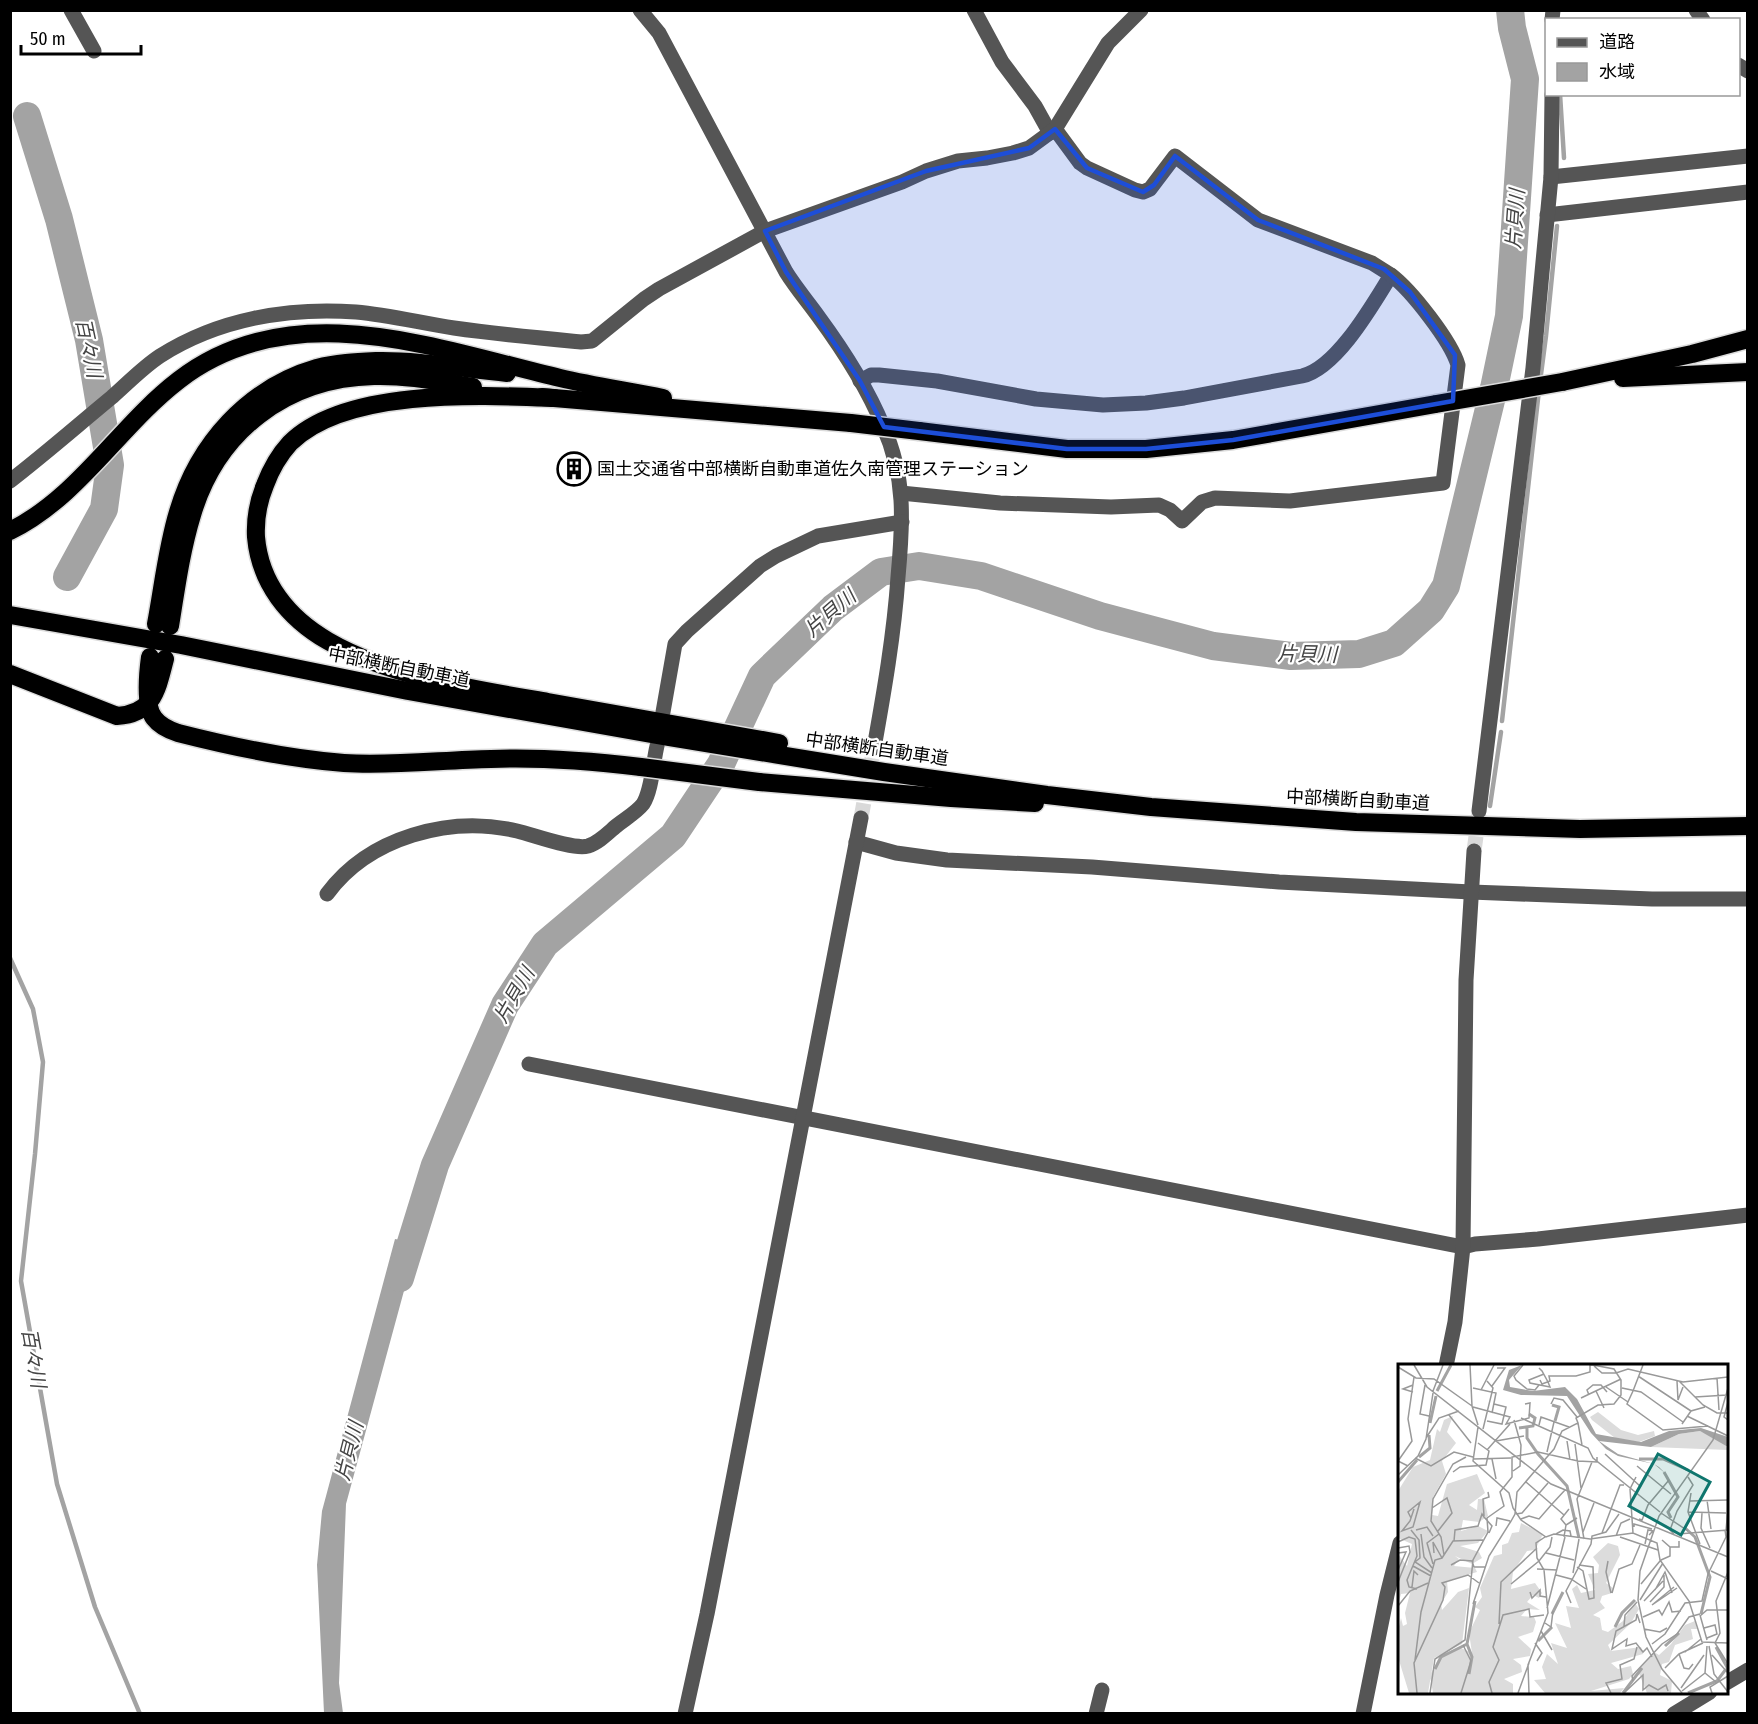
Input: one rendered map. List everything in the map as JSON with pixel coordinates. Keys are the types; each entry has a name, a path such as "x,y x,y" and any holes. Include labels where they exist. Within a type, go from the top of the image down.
{"highway":[{"path":"10,531 51,506 159,395 203,364 242,346 288,335 319,332 380,337 490,359 561,379"},
{"path":"1692,354 1748,339"},
{"path":"665,730 432,679 385,666 330,642 309,629 289,612 275,594 264,574 257,547 255,521 259,499 268,475 280,455 310,428 332,417 407,400 441,396 554,398 851,423 1067,449 1146,449 1233,440 1568,381 1748,344"},
{"path":"554,398 405,377 375,376 319,384 289,395 268,407 244,426 221,453 205,482 192,513 163,625 178,512 188,484 202,456 219,432 241,410 282,382 317,369 344,363 378,361 561,379 768,415"},
{"path":"1699,374 1748,366"},
{"path":"1568,381 1748,372"},
{"name":"中部横断自動車道","path":"10,615 181,645 408,691 665,730 779,750 884,772 1047,795 1257,816 1389,823 1580,829 1748,826"},
{"path":"157,658 147,682 150,702 155,720 168,729 247,750 315,761 378,764 491,759 593,761 759,782 1006,802 1150,807"},
{"path":"10,674 117,716 137,713 150,702"}],"street":[{"path":"71,10 94,51"},
{"path":"640,10 658,33 795,286 831,335 860,381 877,411 887,436 901,493 902,527 896,608 874,748"},
{"path":"901,493 1000,503 1111,507 1159,505 1170,510 1182,521 1202,502 1215,498 1290,501 1443,483 1458,365 1455,355 1443,336 1410,292 1391,275 1372,263 1258,220 1175,156 1150,189 1143,192 1087,168 1052,131 1002,62 974,10"},
{"path":"10,481 82,423 142,368 205,333 255,318 300,311 356,312 454,328 592,341 659,289 765,231 902,182 926,171 958,161 987,158 1029,148 1052,131 1108,43 1141,10"},
{"path":"1479,811 1533,368 1551,177 1552,96"},
{"path":"1551,177 1748,156"},
{"path":"1547,215 1748,192"},
{"path":"860,381 871,375 879,375 926,380 1036,399 1103,405 1184,398 1302,376 1312,374 1320,368 1346,341 1364,318 1391,275"},
{"path":"327,894 358,864 382,848 406,837 427,831 474,825 515,831 573,846 588,846 600,839 642,805 647,794 665,730 675,644 687,631 760,566 776,556 818,536 902,527"},
{"path":"685,1713 707,1614 861,818"},
{"path":"856,842 896,853 947,860 1092,867 1279,882 1652,899 1748,899"},
{"path":"1446,1364 1455,1322 1463,1247 1466,980 1474,851"},
{"path":"530,1064 1463,1247 1748,1215"},
{"path":"1362,1713 1398,1551"},
{"path":"1728,1682 1748,1670"},
{"path":"1096,1713 1102,1690"},
{"path":"1674,1713 1707,1694"}],"highlighted area":[{"path":"1055,129 1087,168 1143,192 1154,185 1175,156 1258,220 1384,269 1410,292 1455,355 1453,401 1233,440 1146,449 1067,449 884,427 860,381 786,272 765,231 926,171 1029,148"}],"water":[{"path":"395,1239 417,1243 346,1504 339,1683 343,1713 324,1713 317,1565 322,1511"}],"waterway":[{"name":"片貝川","path":"400,1278 435,1165 505,1005 545,944 673,836 721,764 762,676 833,608 881,572 919,566 981,576 1100,616 1213,646 1291,656 1359,654 1394,643 1431,610 1446,586 1509,316 1525,79 1512,28 1510,10"},
{"path":"1560,96 1564,158"},
{"name":"百々川","path":"27,116 59,219 89,340 110,465 104,509 67,577"},
{"path":"1540,382 1557,226"},
{"path":"1502,721 1539,390"},
{"path":"1490,806 1501,732"},
{"name":"百々川","path":"10,958 33,1009 43,1062 21,1281 57,1484 95,1607 140,1714"}],"tunnel":[{"path":"861,818 874,748"},
{"path":"1474,851 1479,814"}],"place":[{"name":"国土交通省中部横断自動車道佐久南管理ステーション","path":"574,469"}]}
